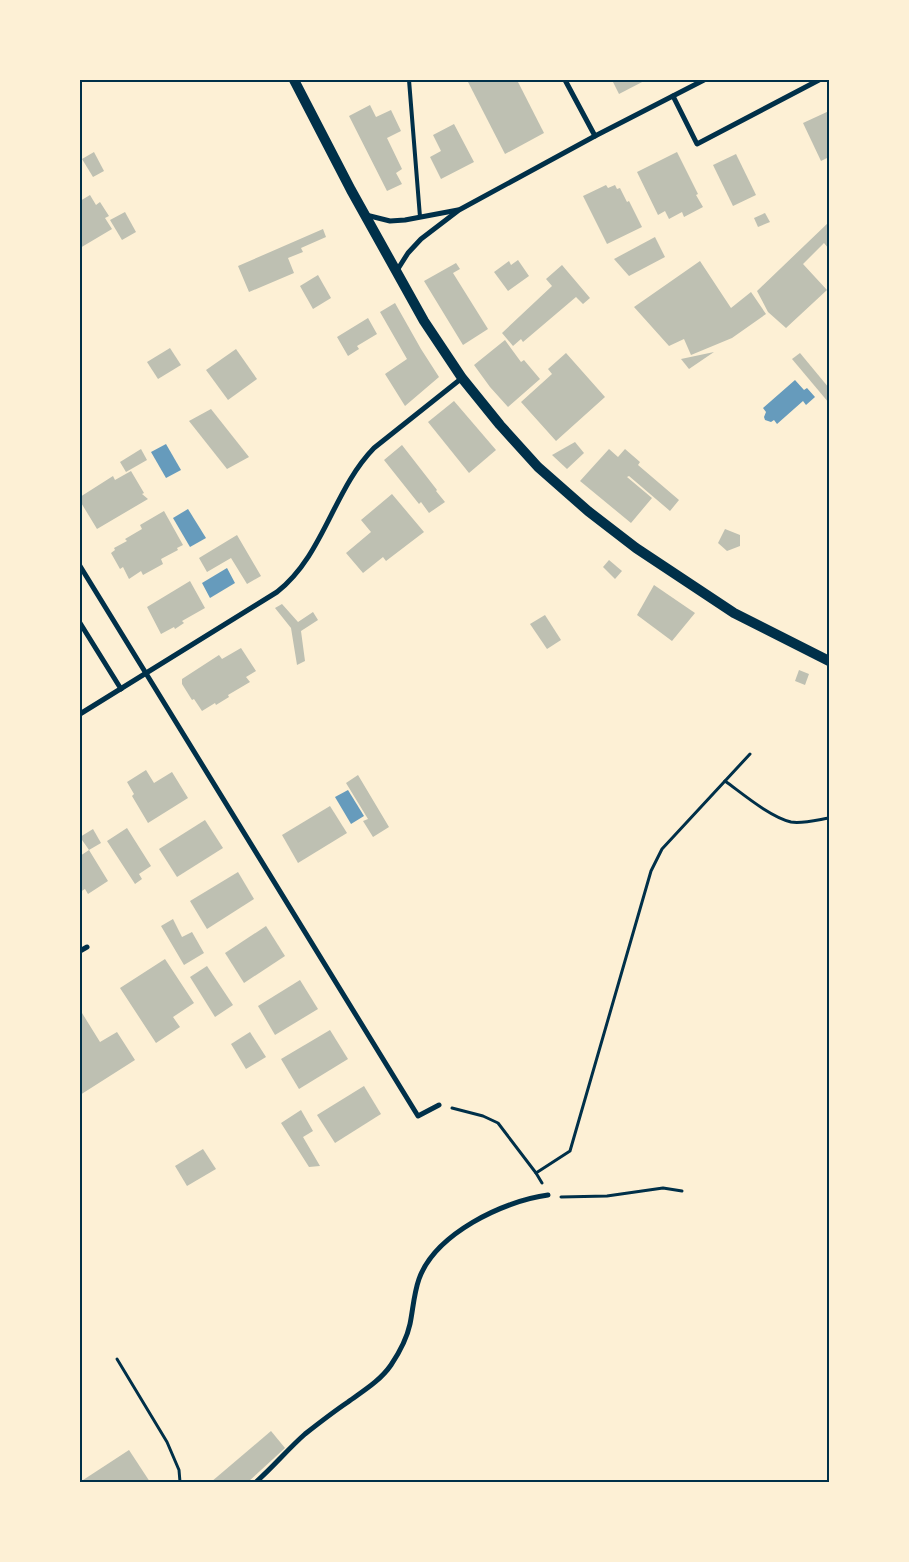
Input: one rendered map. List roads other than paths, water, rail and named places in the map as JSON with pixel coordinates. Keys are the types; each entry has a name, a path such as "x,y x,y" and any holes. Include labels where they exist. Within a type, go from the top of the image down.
{"main road":[{"path":"294,80 365,215 424,321 462,378 500,425 538,467 588,512 636,548 734,613 829,661"}],"street":[{"path":"565,80 595,136"},
{"path":"396,272 408,253 421,239 459,210 595,136 704,80"},
{"path":"673,96 697,144 819,80"},
{"path":"365,215 390,221 459,210"},
{"path":"80,714 277,592 290,582 309,557 349,481 364,458 462,378"},
{"path":"80,566 418,1116 439,1105"},
{"path":"80,623 121,689"},
{"path":"80,951 87,947"},
{"path":"256,1482 305,1435 378,1380 391,1365 410,1326 419,1278 431,1256 451,1237 479,1219 531,1197 548,1195"}],"lane":[{"path":"410,80 420,217"}],"water":[{"path":"795,380 804,390 807,388 815,397 806,405 803,401 777,424 774,420 771,422 765,420 766,412 763,408"},
{"path":"166,444 181,470 166,478 151,452"},
{"path":"188,509 206,538 190,547 173,518"},
{"path":"227,568 235,583 210,598 202,583"},
{"path":"348,790 364,816 351,824 335,797"}]}
